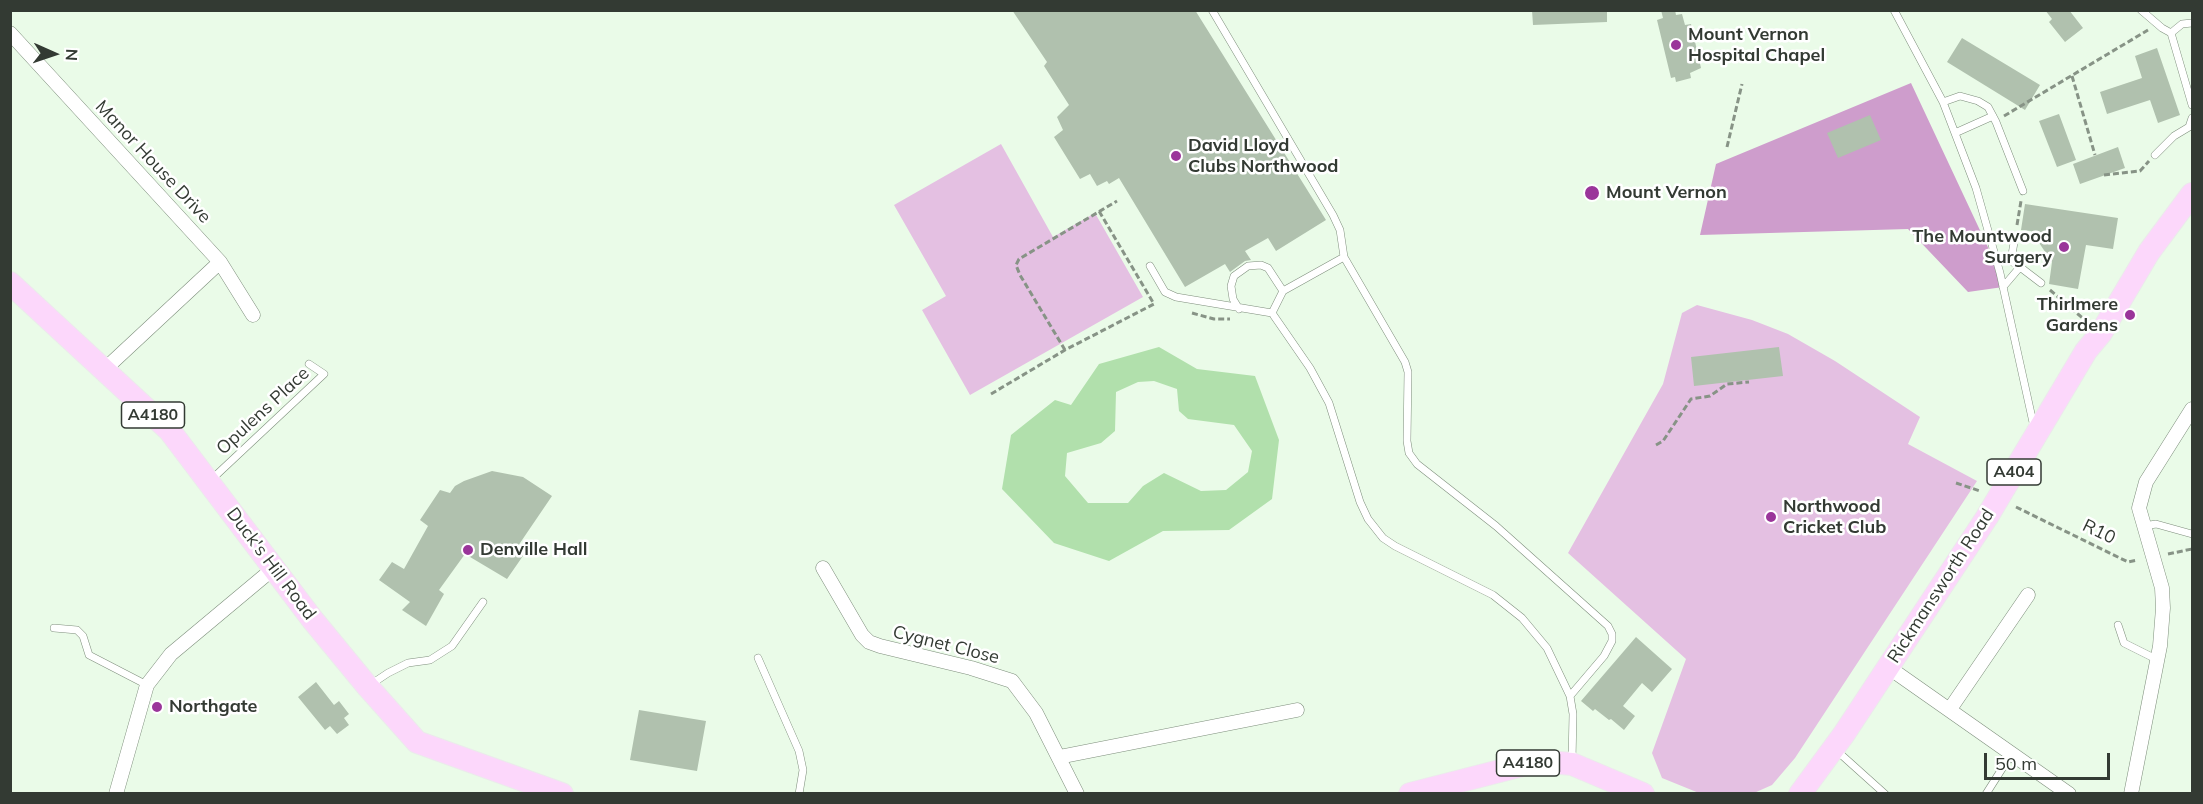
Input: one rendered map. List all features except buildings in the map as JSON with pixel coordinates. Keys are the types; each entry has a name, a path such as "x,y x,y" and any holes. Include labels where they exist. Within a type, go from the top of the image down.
{"main road":[{"name":"Rickmansworth Road","path":"1800,794 1888,667 1998,498 2086,351 2102,333 2149,252 2193,194"},
{"name":"Duck's Hill Road","path":"10,283 170,431 368,687 417,742 562,794"},
{"name":"A4180","path":"1410,794 1527,764 1549,762 1572,764 1617,789 1643,794"}],"street":[{"name":"Manor House Drive","path":"10,33 220,262 253,315"},
{"path":"104,370 220,262"},
{"path":"2131,794 2158,660 2163,608 2162,588 2139,508 2146,482 2193,409"},
{"path":"116,794 147,685 171,654 274,568"},
{"name":"Cygnet Close","path":"823,568 862,635 869,642 1012,681 1036,713 1077,794"},
{"path":"1950,709 2028,595"},
{"path":"1888,667 2069,794"},
{"path":"1059,757 1297,710"}],"lane":[{"path":"1212,10 1333,215 1340,230 1344,257 1405,362 1408,372 1407,441 1409,453 1417,464 1496,526 1608,626 1612,634 1612,641 1604,656 1570,696"},
{"path":"1894,10 1943,102 1976,188 2003,287 2036,436"},
{"path":"2141,10 2171,33 2193,105"},
{"path":"2171,33 2182,24 2193,23"},
{"path":"1943,102 1960,96 1970,98 1988,108 2023,191"},
{"path":"2155,155 2174,136 2188,127 2193,118"},
{"path":"1955,134 1994,119"},
{"path":"2015,236 2011,261 2041,283"},
{"path":"1272,313 1283,291 1344,257"},
{"path":"1239,309 1233,299 1231,286 1234,276 1248,266 1261,265 1268,268 1283,291"},
{"path":"1150,266 1165,292 1176,297 1272,313 1310,368 1329,404 1360,502 1368,519 1383,538 1493,595 1522,618 1547,648 1570,696 1573,714 1572,764"},
{"path":"2003,287 2020,267"},
{"name":"Opulens Place","path":"209,482 324,375 309,364"},
{"path":"2144,526 2156,524 2193,534"},
{"path":"368,687 408,663 430,660 452,646 483,602"},
{"path":"2118,625 2124,643 2158,660"},
{"path":"54,628 77,630 83,636 88,655 147,685"},
{"path":"758,658 799,751 803,770 799,794"},
{"path":"1833,748 1885,794"},
{"path":"1986,794 2012,753"}],"path":[{"path":"1994,119 2072,76 2157,24"},
{"path":"2072,76 2095,155"},
{"path":"1727,147 1742,84"},
{"path":"2104,176 2140,171 2155,155"},
{"path":"2015,236 2023,191"},
{"path":"1065,350 1016,265 1019,259 1117,201"},
{"path":"991,394 1065,350 1154,304 1099,211"},
{"path":"2041,283 2102,333"},
{"path":"1656,445 1663,441 1691,399 1710,396 1727,384 1749,382"},
{"name":"R10","path":"1956,483 1998,498 2128,562 2193,549"}],"shaded area":[{"path":"1911,83 2000,273 2003,287 1968,292 1908,229 1700,235 1716,164"},
{"path":"1001,144 1053,237 1095,213 1143,297 970,395 922,310 946,296 894,205"},
{"name":"Northwood Cricket Club","path":"1697,305 1752,320 1788,334 1835,361 1920,417 1908,444 1977,481 1795,758 1772,785 1754,793 1699,793 1662,778 1652,753 1686,659 1568,553 1663,384 1682,313"},
{"path":"1159,347 1197,369 1255,376 1279,440 1272,499 1229,530 1163,531 1109,561 1054,543 1002,489 1011,435 1055,400 1071,405 1099,364","holes":["1154,381 1177,389 1179,411 1188,419 1234,425 1252,451 1248,472 1226,490 1201,491 1164,473 1143,486 1128,503 1088,503 1065,476 1067,453 1101,443 1115,431 1116,392 1138,382"]}],"place":[{"name":"Mount Vernon Hospital Chapel","path":"1676,45"},
{"name":"David Lloyd Clubs Northwood","path":"1176,156"},
{"name":"Mount Vernon","path":"1592,193"},
{"name":"The Mountwood Surgery","path":"2064,247"},
{"name":"Thirlmere Gardens","path":"2130,315"},
{"name":"Northwood Cricket Club","path":"1771,517"},
{"name":"Denville Hall","path":"468,550"},
{"name":"Northgate","path":"157,707"}]}
